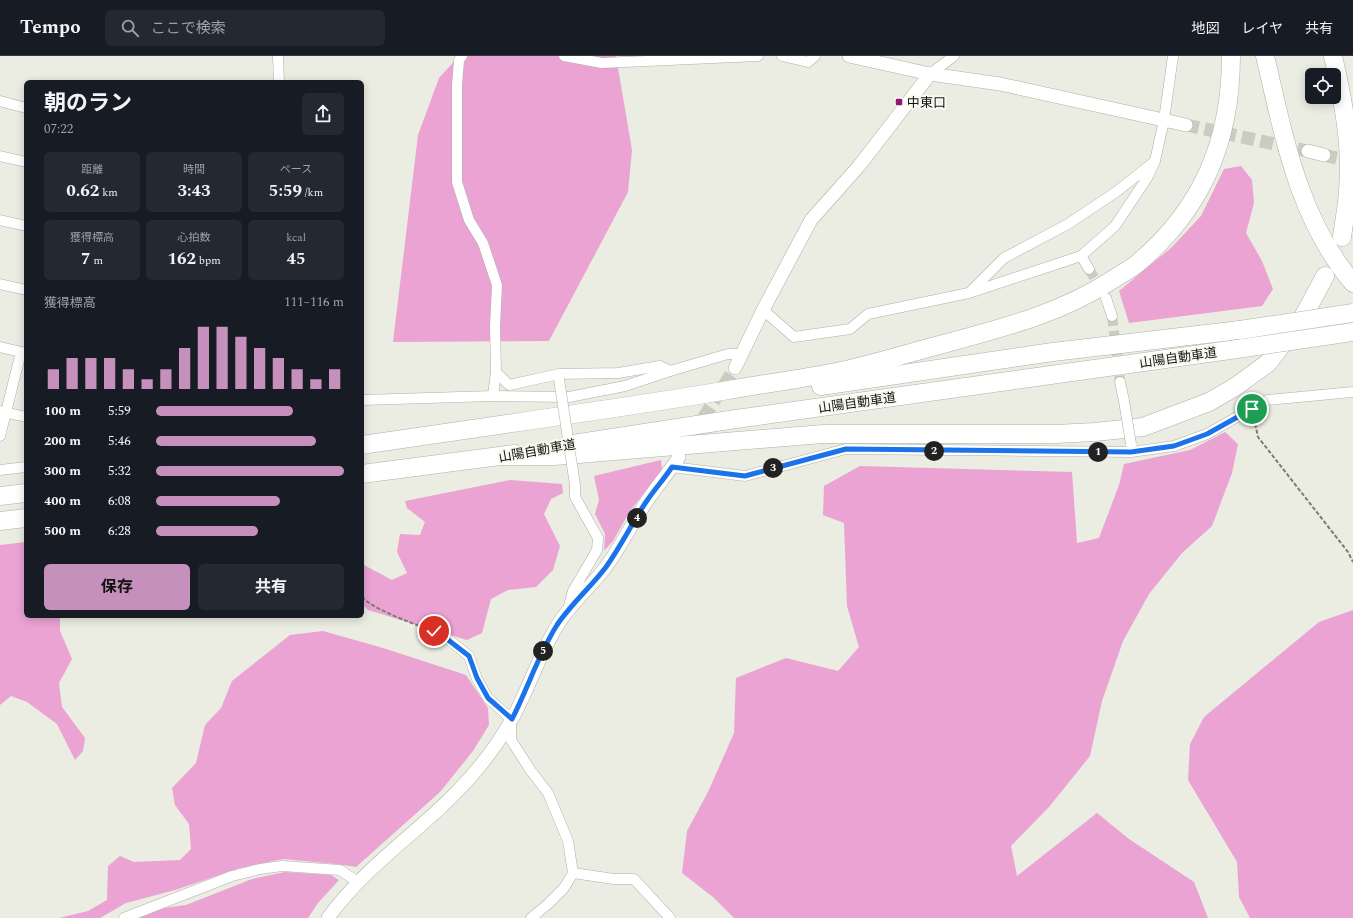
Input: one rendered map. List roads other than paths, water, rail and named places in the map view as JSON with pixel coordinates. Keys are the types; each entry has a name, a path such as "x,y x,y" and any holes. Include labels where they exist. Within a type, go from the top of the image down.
{"highway":[{"path":"364,446 656,402 842,371 1006,327 1048,314 1080,300 1137,264 1177,224 1205,182 1216,155 1228,105 1231,56"},
{"path":"1265,56 1287,149 1310,214 1337,264 1353,283"},
{"path":"1332,56 1344,106 1349,155 1348,190 1342,237"},
{"path":"503,456 554,456 823,434 1055,434 1143,427 1209,402 1235,387 1268,363 1302,319 1326,276"},
{"name":"山陽自動車道","path":"364,446 706,403 1053,352 1240,330 1353,313"},
{"name":"山陽自動車道","path":"364,474 503,456 583,442 729,420 1353,332"},
{"path":"0,496 24,493"},
{"path":"0,521 24,518"}],"street":[{"path":"278,56 279,80"},
{"path":"462,56 459,60 457,85 457,182 469,220 483,243 498,285 495,326 496,372 493,396"},
{"path":"564,56 602,62 700,57 758,56"},
{"path":"782,56 808,62 815,56"},
{"path":"848,56 930,74 1007,86 1186,125"},
{"path":"735,368 763,310 811,220 860,166 930,74 954,56"},
{"path":"763,310 794,336 850,329 868,314 969,293 1081,256 1115,226 1147,178 1155,161 1164,120 1173,56"},
{"path":"0,102 24,108"},
{"path":"1308,151 1324,155"},
{"path":"0,156 24,162"},
{"path":"969,293 1004,258 1068,224 1116,192 1155,161"},
{"path":"0,220 24,226"},
{"path":"1081,256 1089,268"},
{"path":"0,284 24,290"},
{"path":"1106,298 1112,316"},
{"path":"0,347 23,353 3,411 0,436"},
{"path":"364,400 493,396 569,397 625,386 728,354 741,354"},
{"path":"496,372 509,385 559,376 618,373 660,366 670,371"},
{"path":"559,376 575,485 575,497 598,538 597,550 573,591 568,610"},
{"path":"1120,382 1131,448"},
{"path":"328,918 358,882 423,825 474,773 512,719 523,698 539,658 557,626 568,610 604,569 622,544 646,502 675,462 745,476 846,449 1131,448 1174,446 1207,434 1267,400 1353,392"},
{"path":"3,411 24,416"},
{"path":"0,470 24,467"},
{"path":"434,631 469,656 477,678 488,698 512,719"},
{"path":"512,719 511,740 531,771 548,793 568,841 573,873 564,888 531,918"},
{"path":"124,918 232,876 260,869 282,866 340,870 358,882"},
{"path":"573,873 614,879 634,879 670,918"}],"tunnel":[{"path":"1186,125 1308,151"},
{"path":"1324,155 1353,162"},
{"path":"1089,269 1102,291"},
{"path":"1112,316 1120,382"},
{"path":"683,450 735,368"}],"place":[{"name":"中東口","path":"899,102"}]}
